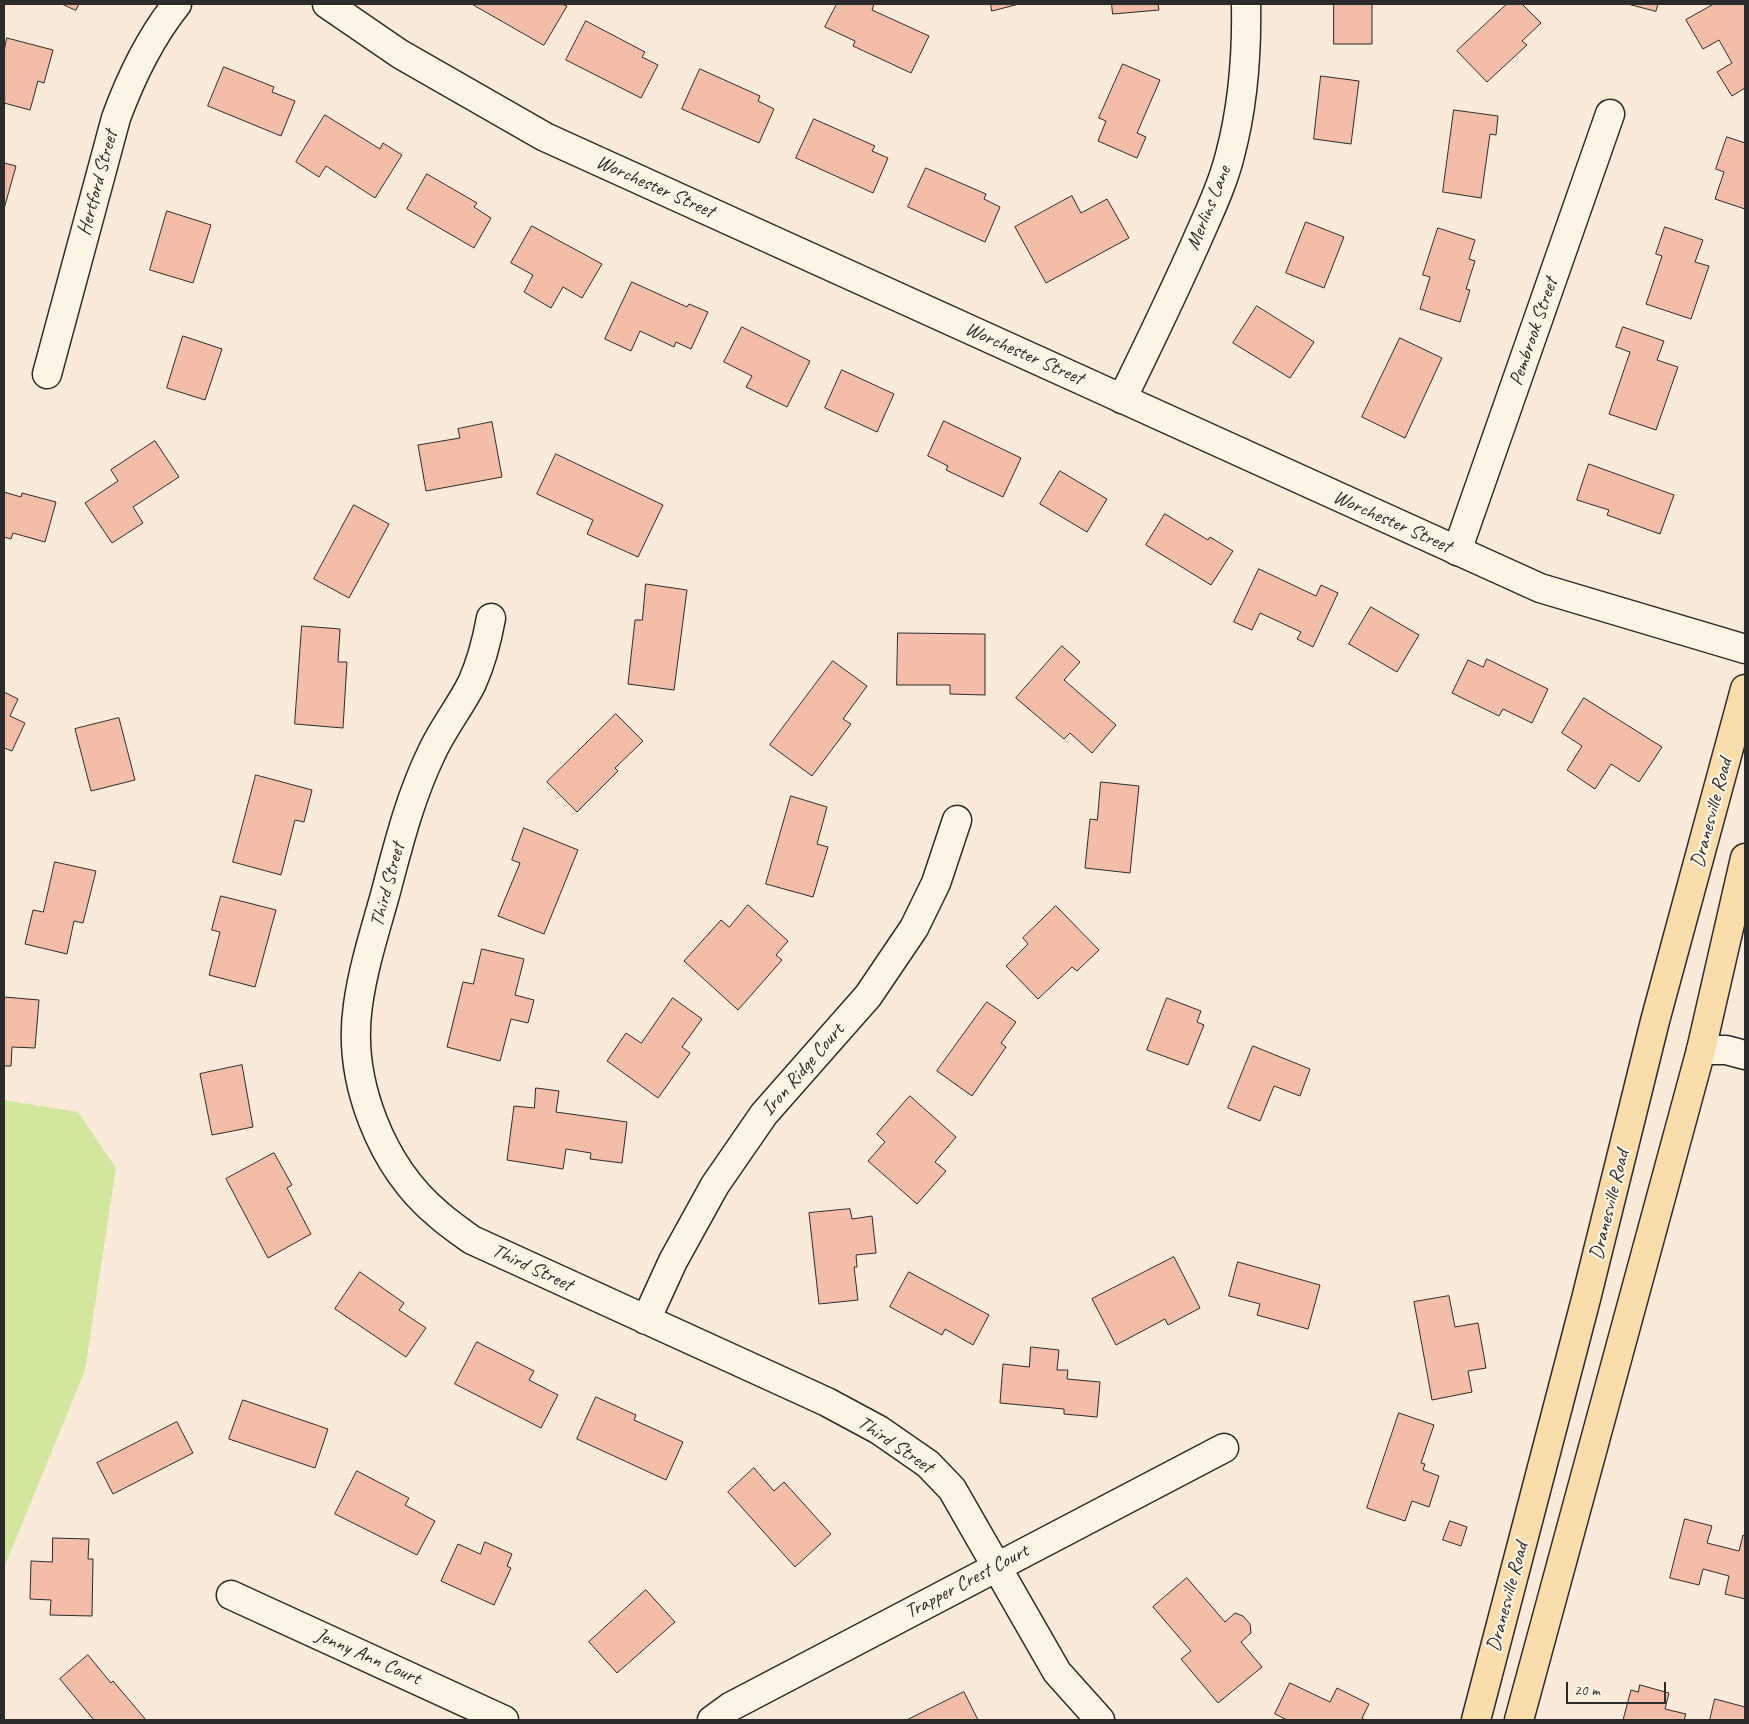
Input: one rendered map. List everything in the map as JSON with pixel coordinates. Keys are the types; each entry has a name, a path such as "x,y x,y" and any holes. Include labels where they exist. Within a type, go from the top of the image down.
{"main road":[{"name":"Dranesville Road","path":"1476,1720 1584,1308 1655,1021 1745,689"},
{"path":"1519,1720 1701,1050 1745,858"}],"street":[{"name":"Hertford Street","path":"47,374 116,118 131,77 159,26 177,4"},
{"name":"Worchester Street","path":"327,4 400,54 545,137 1540,588 1745,649"},
{"name":"Merlins Lane","path":"1122,399 1165,311 1213,204 1230,155 1242,95 1247,38 1246,4"},
{"name":"Pembrook Street","path":"1458,551 1610,114"},
{"name":"Third Street","path":"491,618 487,640 472,682 432,750 411,800 368,957 358,1006 357,1053 366,1099 383,1143 407,1181 438,1215 472,1240 827,1402 880,1430 928,1464 952,1489 1057,1672 1100,1720"},
{"name":"Iron Ridge Court","path":"646,1320 673,1261 715,1185 764,1114 868,996 914,928 936,883 957,820"},
{"path":"1701,1050 1726,1050 1745,1056"},
{"name":"Trapper Crest Court","path":"712,1720 730,1707 1224,1448"},
{"name":"Jenny Ann Court","path":"231,1594 504,1720"}],"green space":[{"path":"4,1100 78,1112 116,1168 85,1370 4,1568"}],"building":[{"path":"62,4 79,4 76,10"},
{"path":"472,4 562,4 567,6 544,45"},
{"path":"837,4 874,4 872,10 929,36 911,73 853,46 855,41 825,27"},
{"path":"991,4 1019,4 992,11"},
{"path":"1112,4 1158,4 1159,10 1113,14"},
{"path":"1334,4 1372,4 1372,44 1334,44"},
{"path":"1507,4 1522,4 1541,23 1522,41 1527,45 1487,82 1457,51"},
{"path":"1628,4 1658,4 1656,11"},
{"path":"1714,4 1745,4 1745,88 1732,96 1717,72 1732,63 1719,40 1703,49 1686,20"},
{"path":"586,21 645,52 642,57 658,65 641,98 566,60"},
{"path":"7,38 53,50 44,83 38,81 30,110 4,103 4,52"},
{"path":"1123,64 1160,80 1137,133 1146,137 1137,158 1098,141 1106,121 1099,118"},
{"path":"224,67 274,87 272,92 295,101 281,136 208,106"},
{"path":"700,69 760,96 758,101 774,109 759,143 682,109"},
{"path":"1321,76 1359,81 1351,144 1314,139"},
{"path":"1454,110 1498,116 1496,135 1490,134 1481,198 1443,192"},
{"path":"325,115 380,149 383,143 402,155 375,198 326,166 319,177 296,162"},
{"path":"814,119 875,146 872,151 888,158 873,193 796,158"},
{"path":"1727,137 1745,143 1745,209 1715,199 1724,172 1716,169"},
{"path":"4,163 16,166 4,209"},
{"path":"926,168 986,194 984,199 1000,207 985,242 908,207"},
{"path":"427,174 477,203 474,207 491,218 474,248 407,209"},
{"path":"1072,196 1081,213 1107,199 1129,238 1046,283 1015,227"},
{"path":"167,211 211,225 193,283 150,270"},
{"path":"1306,222 1344,237 1324,288 1286,273"},
{"path":"532,226 602,264 582,298 563,287 551,308 524,292 533,275 511,263"},
{"path":"1665,227 1703,240 1695,262 1709,266 1691,319 1646,304 1662,256 1656,254"},
{"path":"1438,228 1475,240 1469,259 1475,261 1466,289 1470,290 1460,322 1420,309 1430,277 1423,275"},
{"path":"632,282 687,307 689,304 708,312 691,349 676,342 674,347 640,331 631,351 605,339"},
{"path":"1257,306 1314,342 1290,378 1233,343"},
{"path":"742,327 810,361 787,407 746,387 752,376 724,362"},
{"path":"1623,327 1664,341 1657,360 1678,367 1656,430 1609,414 1630,352 1616,347"},
{"path":"183,336 222,349 205,400 167,388"},
{"path":"1400,338 1442,358 1405,438 1362,417"},
{"path":"842,370 894,394 877,432 825,408"},
{"path":"944,421 1021,458 1003,497 946,470 948,466 928,456"},
{"path":"492,422 502,477 426,491 418,445 460,438 458,429"},
{"path":"155,441 179,477 133,507 143,523 112,543 85,503 118,481 111,470"},
{"path":"556,454 663,505 638,557 587,534 593,520 537,494"},
{"path":"1589,464 1674,495 1660,534 1607,515 1609,510 1577,500"},
{"path":"1060,471 1107,499 1087,532 1040,504"},
{"path":"4,492 21,497 22,493 56,502 45,542 13,533 11,539 4,537"},
{"path":"354,505 389,524 349,598 314,579"},
{"path":"1165,514 1208,540 1210,537 1233,551 1211,585 1146,545"},
{"path":"1259,569 1316,596 1321,585 1338,593 1313,647 1297,639 1301,632 1260,613 1252,630 1234,622"},
{"path":"646,584 687,590 674,690 628,684 635,620 642,620"},
{"path":"1371,607 1419,635 1397,672 1349,644"},
{"path":"302,626 340,629 338,662 347,662 343,728 295,724"},
{"path":"898,633 985,634 985,695 950,694 950,685 897,685"},
{"path":"1062,646 1080,662 1064,680 1116,725 1092,753 1070,733 1064,739 1016,698"},
{"path":"1487,659 1548,689 1532,723 1503,709 1499,716 1452,693 1468,660 1483,667"},
{"path":"833,661 867,686 843,719 851,724 812,776 770,745"},
{"path":"4,692 18,699 10,716 25,723 12,751 4,748"},
{"path":"1584,698 1662,747 1639,782 1611,764 1595,789 1567,770 1582,746 1562,733"},
{"path":"616,714 643,741 615,768 618,771 577,812 547,782"},
{"path":"119,718 135,780 91,791 75,729"},
{"path":"256,775 312,790 304,822 295,820 281,875 233,862"},
{"path":"1101,782 1139,786 1130,873 1085,868 1090,819 1097,820"},
{"path":"791,796 827,807 817,844 828,847 813,897 766,884"},
{"path":"524,828 578,850 544,934 498,916 520,863 512,860"},
{"path":"55,862 96,871 83,923 74,921 67,954 25,944 33,910 43,912"},
{"path":"221,896 276,910 255,987 209,975 220,932 212,930"},
{"path":"748,905 788,941 776,955 782,960 738,1010 684,961 721,920 729,927"},
{"path":"1056,906 1099,950 1077,971 1072,967 1038,999 1006,966 1028,944 1023,938"},
{"path":"482,949 524,959 515,995 534,1000 528,1023 511,1019 500,1061 447,1047 463,982 473,984"},
{"path":"4,997 39,1000 35,1048 12,1047 11,1066 4,1066"},
{"path":"673,998 702,1019 682,1047 690,1053 658,1098 607,1061 626,1033 641,1043"},
{"path":"1167,998 1201,1011 1197,1022 1204,1025 1188,1065 1147,1050"},
{"path":"987,1002 1016,1022 1001,1043 1006,1047 972,1096 937,1071"},
{"path":"1253,1046 1310,1069 1300,1096 1274,1086 1260,1121 1228,1108"},
{"path":"242,1065 253,1127 212,1135 200,1074"},
{"path":"536,1088 559,1091 556,1112 627,1122 622,1163 590,1159 591,1153 566,1149 563,1169 507,1160 514,1106 534,1108"},
{"path":"910,1096 956,1137 935,1162 946,1171 917,1204 868,1161 885,1142 877,1134"},
{"path":"274,1153 292,1185 287,1188 311,1234 268,1258 226,1179"},
{"path":"850,1209 852,1219 872,1216 876,1253 856,1255 857,1267 854,1267 858,1300 819,1304 809,1213"},
{"path":"1174,1257 1200,1308 1168,1325 1165,1319 1116,1345 1092,1299"},
{"path":"1238,1262 1320,1285 1308,1329 1257,1315 1260,1304 1229,1296"},
{"path":"360,1272 404,1303 399,1310 426,1328 406,1357 335,1309"},
{"path":"909,1272 989,1315 973,1345 945,1329 942,1335 890,1307"},
{"path":"1449,1296 1455,1327 1478,1323 1486,1368 1468,1371 1472,1392 1432,1400 1414,1302"},
{"path":"477,1342 534,1371 529,1380 558,1395 541,1428 455,1384"},
{"path":"1031,1347 1059,1350 1057,1370 1068,1370 1067,1379 1100,1382 1097,1417 1064,1414 1064,1409 1000,1403 1003,1364 1029,1367"},
{"path":"596,1397 636,1415 634,1420 683,1442 666,1480 577,1439"},
{"path":"243,1400 328,1429 315,1468 229,1439"},
{"path":"1399,1413 1434,1425 1421,1463 1425,1464 1423,1470 1439,1476 1429,1507 1412,1501 1405,1521 1367,1508"},
{"path":"177,1422 193,1453 113,1494 97,1463"},
{"path":"754,1468 774,1491 784,1482 831,1534 795,1567 728,1492"},
{"path":"357,1471 409,1498 405,1505 435,1521 417,1555 335,1514"},
{"path":"1685,1519 1712,1526 1707,1543 1739,1551 1743,1535 1745,1536 1745,1599 1725,1594 1729,1576 1703,1569 1699,1585 1670,1578"},
{"path":"1450,1521 1467,1527 1461,1546 1443,1540"},
{"path":"53,1538 89,1539 88,1559 93,1559 92,1616 50,1615 51,1600 30,1599 31,1561 52,1562"},
{"path":"485,1542 512,1554 507,1566 511,1568 494,1605 441,1581 458,1544 480,1554"},
{"path":"1187,1578 1225,1622 1235,1613 1243,1616 1250,1624 1251,1633 1241,1642 1262,1667 1218,1703 1181,1659 1191,1651 1153,1607"},
{"path":"646,1590 675,1622 617,1673 589,1642"},
{"path":"88,1655 146,1720 94,1720 60,1679"},
{"path":"1290,1683 1330,1702 1337,1688 1369,1704 1362,1718 1365,1720 1287,1720 1275,1714"},
{"path":"1640,1685 1669,1693 1665,1709 1686,1714 1684,1720 1623,1720 1631,1690 1638,1692"},
{"path":"964,1692 978,1720 907,1720"},
{"path":"1715,1699 1745,1707 1745,1720 1710,1720"}]}
